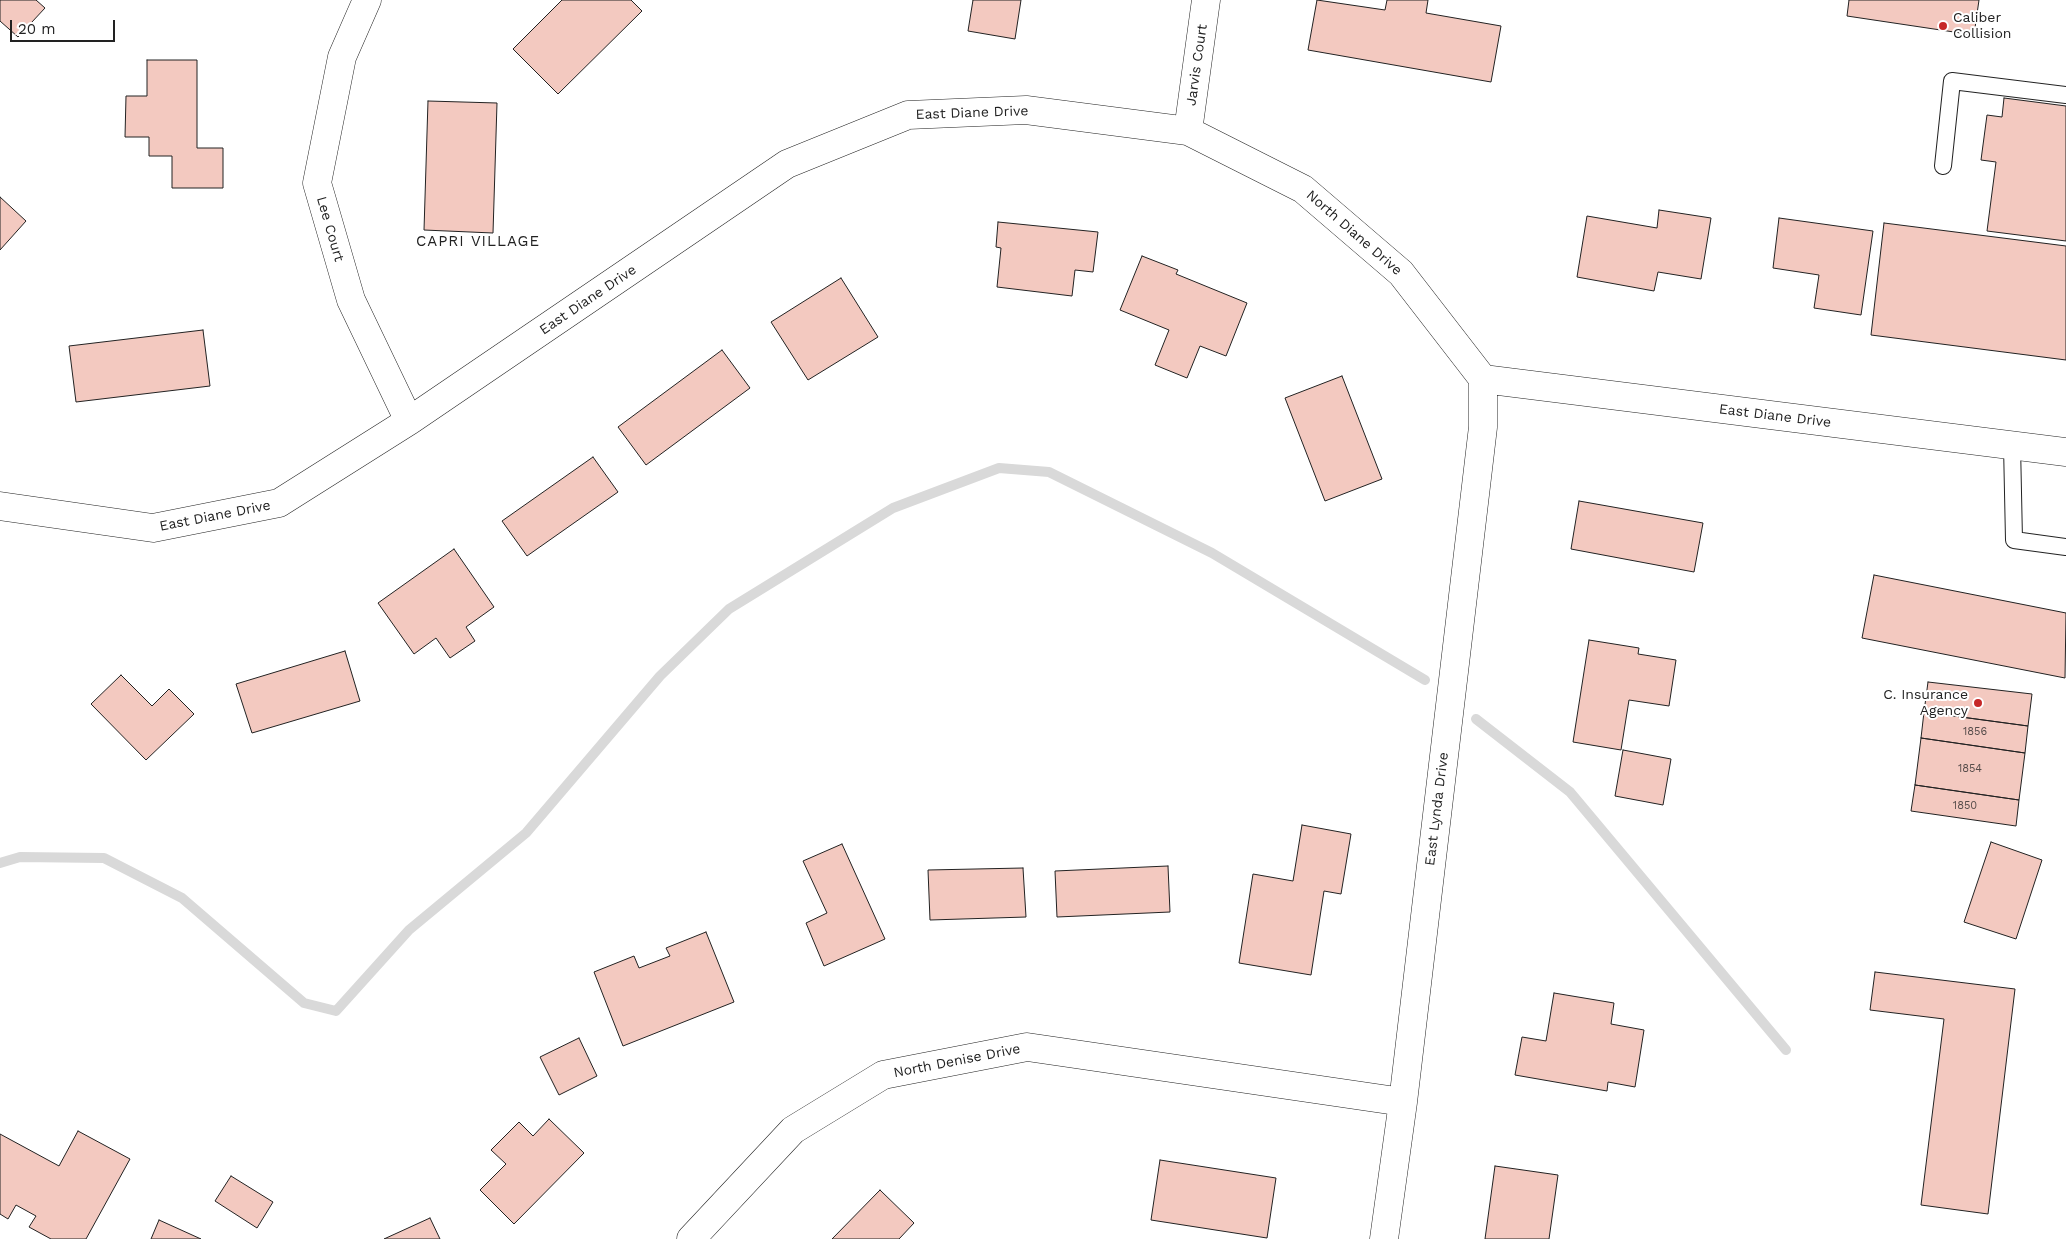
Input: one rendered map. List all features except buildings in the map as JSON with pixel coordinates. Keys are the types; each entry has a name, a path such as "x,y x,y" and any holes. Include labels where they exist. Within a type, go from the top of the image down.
{"street":[{"name":"Lee Court","path":"367,0 342,57 317,184 351,300 409,421"},
{"name":"Jarvis Court","path":"1188,131 1206,0"},
{"name":"East Diane Drive","path":"0,506 153,528 279,503 409,421 787,164 908,115 1026,110 1188,131"},
{"name":"North Diane Drive","path":"1188,131 1302,189 1401,272 1483,379"},
{"name":"East Diane Drive","path":"1483,379 2066,452"},
{"name":"East Lynda Drive","path":"1384,1239 1403,1102 1483,426 1483,379"},
{"name":"North Denise Drive","path":"691,1239 793,1130 883,1075 902,1071 1027,1047 1403,1102"}],"lane":[{"path":"1943,166 1952,81 2066,95"},
{"path":"2012,445 2014,540 2066,547"}],"waterway":[{"path":"0,863 20,857 104,858 182,898 304,1003 336,1011 409,930 526,833 660,676 729,609 893,508 999,468 1049,472 1212,553 1425,680"},
{"path":"1476,719 1570,792 1786,1050"}],"place":[{"name":"Caliber Collision","path":"1943,26"},
{"name":"C. Insurance Agency","path":"1978,703"}],"district":[{"name":"CAPRI VILLAGE","path":"478,242"}]}
